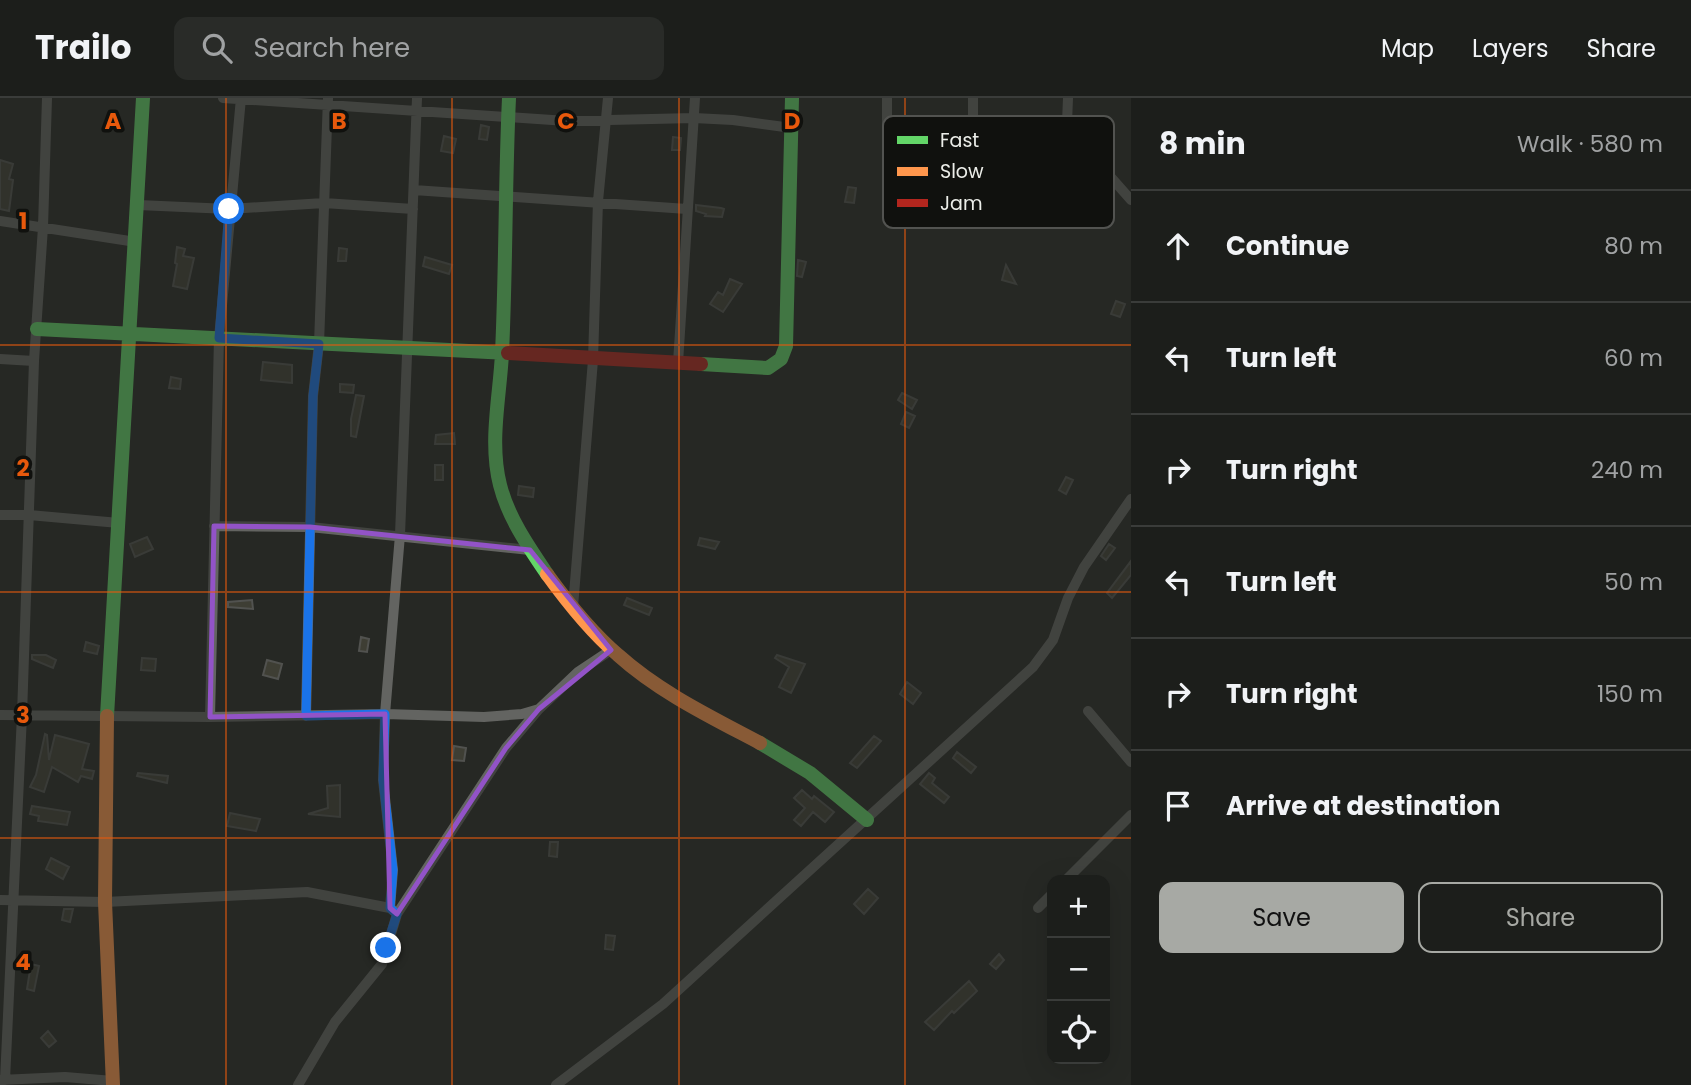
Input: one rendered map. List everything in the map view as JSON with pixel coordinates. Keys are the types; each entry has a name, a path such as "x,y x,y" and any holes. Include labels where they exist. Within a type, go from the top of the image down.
{"street":[{"path":"47,98 43,227 34,361 22,715 2,1080 65,1077 113,1083 105,902 107,716 143,98"},
{"path":"223,98 328,101 416,112 508,117 733,120 792,128"},
{"path":"210,717 219,338 241,98"},
{"path":"298,1085 335,1022 382,964 393,911 393,870 383,780 385,714 400,535 418,98"},
{"path":"509,98 502,352 496,459 500,485 508,507 530,550 573,607 611,650 702,713 801,766 867,820"},
{"path":"573,607 593,360 598,201 608,120 608,98"},
{"path":"678,363 695,98"},
{"path":"37,329 502,352 593,360 768,369 781,359 786,346 792,98"},
{"path":"887,98 887,116"},
{"path":"973,98 973,116"},
{"path":"1067,116 1068,98"},
{"path":"306,716 313,396 319,344 328,101"},
{"path":"1114,181 1131,200"},
{"path":"414,190 687,209"},
{"path":"138,205 229,209 324,203 413,209"},
{"path":"0,221 136,242"},
{"path":"0,359 34,361"},
{"path":"556,1085 663,1004 1033,667 1053,640 1068,598 1084,567 1129,506"},
{"path":"0,515 119,523"},
{"path":"214,526 310,527 530,550"},
{"path":"393,911 506,748 539,709 578,672 611,650"},
{"path":"0,715 210,717 385,714 484,717 522,714 539,709"},
{"path":"1088,711 1131,762"},
{"path":"1071,875 1131,816"},
{"path":"0,900 105,902 307,892 393,911"},
{"path":"1038,908 1047,899"}],"highlighted area":[{"path":"214,526 310,527 530,550 611,650 539,709 506,748 397,914 390,908 385,714 210,717"}],"building":[{"path":"481,125 489,127 487,140 479,139"},
{"path":"444,136 456,139 453,153 441,151"},
{"path":"673,137 681,138 680,150 672,150"},
{"path":"0,160 13,164 9,179 13,180 9,211 0,209"},
{"path":"848,187 856,188 854,203 845,202"},
{"path":"696,205 724,209 722,217 705,216 706,214 696,211"},
{"path":"177,247 185,249 183,256 194,258 187,289 173,286"},
{"path":"339,248 347,249 346,261 338,261"},
{"path":"425,257 452,265 449,274 423,266"},
{"path":"798,260 806,262 802,277 797,276"},
{"path":"1006,265 1016,284 1002,280"},
{"path":"730,279 742,284 723,312 710,304 718,292 723,295"},
{"path":"1116,301 1125,304 1120,317 1111,314"},
{"path":"263,362 292,365 292,383 261,380"},
{"path":"171,377 181,379 180,389 169,388"},
{"path":"340,384 354,385 353,393 340,392"},
{"path":"902,393 917,400 912,409 898,400"},
{"path":"356,395 364,396 356,437 351,436 351,419"},
{"path":"906,412 915,416 909,428 901,424"},
{"path":"454,433 455,444 435,444 436,435"},
{"path":"435,465 443,465 443,480 435,480"},
{"path":"1066,477 1073,480 1066,494 1059,490"},
{"path":"519,486 534,488 533,497 518,495"},
{"path":"147,537 153,549 135,557 130,544"},
{"path":"700,538 719,542 715,549 698,545"},
{"path":"1109,544 1115,548 1106,560 1101,556"},
{"path":"1131,561 1131,575 1112,598 1107,593"},
{"path":"627,598 652,608 649,615 624,605"},
{"path":"252,600 253,609 228,607 228,602"},
{"path":"361,637 369,639 367,652 359,651"},
{"path":"86,642 99,646 97,654 84,651"},
{"path":"32,655 46,655 56,660 53,668 32,659"},
{"path":"777,655 805,664 791,693 779,687 789,667 775,658"},
{"path":"142,658 156,659 155,671 141,670"},
{"path":"267,660 282,664 278,679 263,675"},
{"path":"907,682 921,693 913,704 900,694"},
{"path":"45,734 49,760 55,735 89,744 82,769 94,771 92,779 81,776 78,782 52,767 44,792 30,787 36,775"},
{"path":"874,736 881,741 857,768 850,763"},
{"path":"454,746 466,748 464,761 452,760"},
{"path":"957,752 976,767 971,773 953,758"},
{"path":"138,773 168,776 167,783 137,776"},
{"path":"929,773 935,778 932,783 949,797 944,803 920,784"},
{"path":"340,785 340,817 308,814 328,808 327,786"},
{"path":"802,790 834,812 825,822 813,812 801,826 794,820 805,808 794,798"},
{"path":"32,806 70,812 67,825 38,821 39,816 30,814"},
{"path":"230,813 260,819 256,831 227,826"},
{"path":"550,842 558,842 557,857 549,856"},
{"path":"51,858 69,867 63,879 46,869"},
{"path":"868,889 878,898 864,914 854,904"},
{"path":"64,909 73,909 70,922 62,920"},
{"path":"606,935 615,936 613,950 605,949"},
{"path":"999,954 1004,960 996,969 990,964"},
{"path":"31,964 39,966 34,991 27,989"},
{"path":"969,981 977,991 934,1030 925,1022"},
{"path":"48,1031 56,1041 49,1047 41,1038"}],"traffic: fast":[{"path":"107,716 143,98"},
{"path":"509,98 503,321 495,452 500,485 513,520 547,574"},
{"path":"701,364 768,368 781,359 786,346 792,98"},
{"path":"37,329 508,353"},
{"path":"760,743 810,773 867,820"}],"traffic: slow":[{"path":"547,574 589,626 634,668 686,703 760,743"},
{"path":"107,716 105,902 113,1085"}],"traffic: jam":[{"path":"508,353 701,364"}],"route":[{"path":"229,209 219,338 319,344 313,396 306,716 385,714 383,780 393,870 390,908 397,914 386,948"}]}
